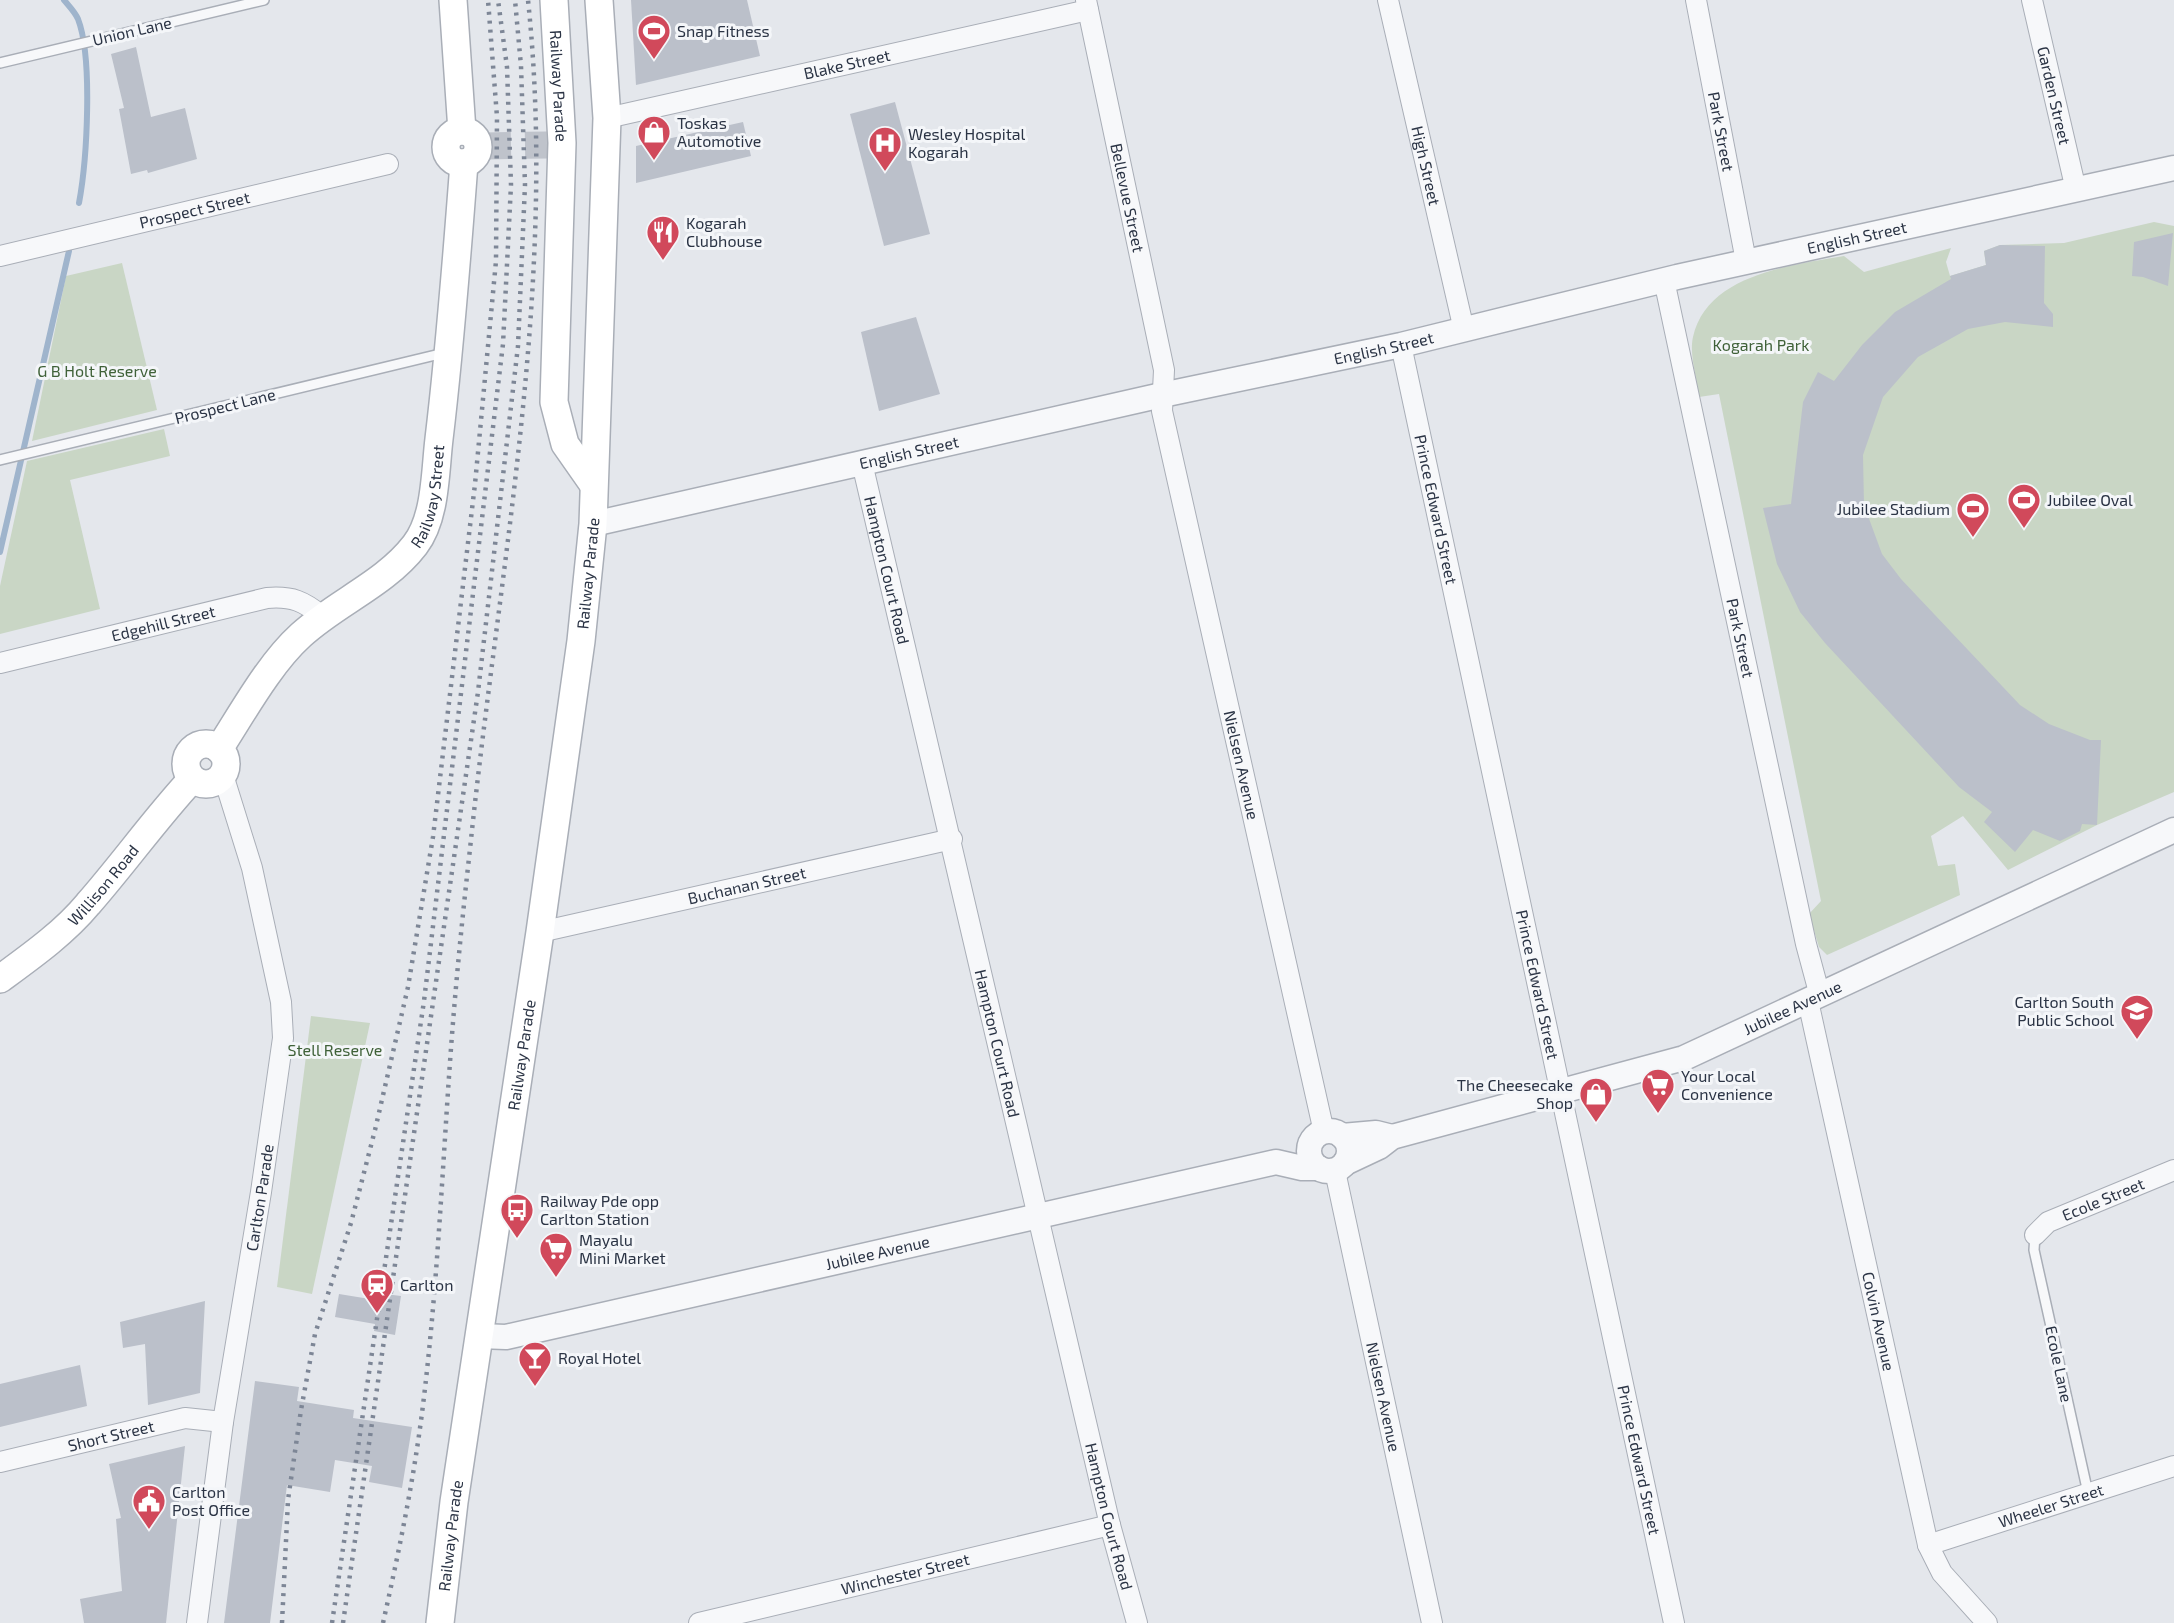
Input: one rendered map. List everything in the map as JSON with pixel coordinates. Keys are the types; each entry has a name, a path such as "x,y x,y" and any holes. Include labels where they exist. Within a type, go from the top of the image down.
{"main road":[{"name":"Railway Street","path":"219,748 272,670 299,636 400,562 417,542 429,512 450,352 472,147 453,0"},
{"name":"Railway Parade","path":"554,0 554,402 565,444 593,484"},
{"name":"Railway Parade","path":"440,1623 454,1502 540,932 580,642 593,524 607,118 599,0"},
{"path":"206,744 219,748 226,764 223,775 208,785 192,779 185,767 193,748 206,744"},
{"name":"Willison Road","path":"0,979 31,956 87,906 157,817 192,779"}],"street":[{"name":"High Street","path":"1388,0 1464,330"},
{"name":"Park Street","path":"1696,0 1746,261"},
{"name":"Garden Street","path":"2032,0 2076,190"},
{"name":"Blake Street","path":"607,118 1087,5"},
{"name":"Bellevue Street","path":"1087,5 1164,370 1162,395"},
{"name":"Prospect Street","path":"0,256 388,164"},
{"name":"English Street","path":"593,524 1162,395 1401,345 1746,261 2174,168"},
{"name":"Park Street","path":"1664,280 1806,944 1814,999"},
{"name":"Prince Edward Street","path":"1401,345 1674,1623"},
{"name":"Nielsen Avenue","path":"1162,395 1161,411 1326,1137"},
{"name":"Hampton Court Road","path":"862,463 952,839 1110,1525 1137,1623"},
{"name":"Edgehill Street","path":"0,663 267,598 290,597 306,602 323,617"},
{"name":"Carlton Parade","path":"197,1623 224,1422 283,1038 281,1002 254,879 223,775"},
{"name":"Jubilee Avenue","path":"479,1336 506,1336 1276,1162 1302,1168 1333,1167 1379,1148 1392,1137 1684,1058 2174,830"},
{"name":"Buchanan Street","path":"540,932 952,839"},
{"name":"Colvin Avenue","path":"1814,999 1928,1545 1942,1573 1987,1623"},
{"name":"Jubilee Avenue","path":"1276,1162 1288,1151 1326,1137 1376,1133 1392,1137"},
{"path":"1326,1137 1348,1146 1333,1167 1311,1159 1326,1137"},
{"name":"Nielsen Avenue","path":"1333,1167 1412,1540 1432,1623"},
{"name":"Ecole Street","path":"2035,1235 2048,1222 2174,1170"},
{"name":"Short Street","path":"0,1462 185,1418 224,1422"},
{"name":"Wheeler Street","path":"1928,1545 2174,1467"},
{"name":"Winchester Street","path":"699,1623 1110,1525"}],"lane":[{"name":"Union Lane","path":"0,63 264,0"},
{"name":"Prospect Lane","path":"5,459 450,352"},
{"name":"Ecole Lane","path":"2035,1235 2034,1250 2088,1493"}],"green space":[{"name":"Jubilee Stadium","path":"2154,222 2174,226 2174,792 2097,825 2008,870 1963,816 1931,836 1938,866 1955,864 1960,895 1827,955 1819,947 1809,914 1821,901 1719,394 1699,397 1692,344 1701,316 1715,299 1733,286 1754,276 1800,264 1844,256 1864,272 1951,248 1946,262 1950,276 1986,265 1984,251 2000,245 2064,243"},
{"name":"G B Holt Reserve","path":"122,263 157,410 32,441 66,276"},
{"path":"164,429 170,456 70,480 100,609 0,634 0,586 27,461"},
{"name":"Stell Reserve","path":"311,1016 370,1023 312,1294 277,1287"}],"building":[{"path":"631,0 747,0 760,56 636,85"},
{"path":"136,47 151,117 185,108 197,159 148,173 147,170 131,174 119,109 124,108 111,54"},
{"path":"895,102 930,234 884,246 850,114"},
{"path":"743,122 751,156 636,183 636,146"},
{"path":"2173,233 2168,286 2143,277 2132,276 2134,242"},
{"path":"2000,245 2045,246 2044,303 2053,314 2053,327 2005,322 1968,329 1918,357 1883,397 1863,455 1864,505 1882,554 1901,579 2020,705 2049,724 2090,740 2101,740 2097,825 2082,824 2080,831 2060,841 2033,830 2015,852 1984,822 1992,812 1959,787 1825,643 1800,612 1777,564 1763,508 1791,504 1803,402 1818,372 1834,381 1862,345 1895,312 1951,279 1950,276 1986,265 1984,251"},
{"path":"916,317 940,394 879,411 861,332"},
{"path":"377,1293 401,1296 395,1335 374,1331 375,1324 335,1317 339,1294 376,1300"},
{"path":"205,1301 200,1393 148,1405 145,1344 123,1348 120,1322"},
{"path":"80,1365 87,1406 0,1427 0,1384"},
{"path":"255,1381 299,1387 297,1401 354,1410 353,1418 412,1427 402,1488 369,1482 372,1466 335,1460 330,1492 287,1485 270,1623 224,1623"},
{"path":"185,1446 166,1623 84,1623 80,1599 122,1591 116,1519 121,1518 109,1464"}],"waterway":[{"path":"64,0 78,19 86,58 86,136 79,203"},
{"path":"0,552 69,251"}],"tunnel":[{"path":"484,146 547,145"}],"railway":[{"path":"282,1623 288,1500 315,1334 351,1223 375,1130 408,987 433,837 475,484 496,261 497,117 488,0"},
{"path":"332,1623 424,1001 503,344 511,185 507,67 498,0"},
{"path":"343,1623 478,692 518,346 525,185 521,66 515,0"},
{"path":"383,1623 406,1515 428,1362 461,929 521,426 536,213 535,107 528,0"}],"place":[{"name":"Snap Fitness","path":"654,60"},
{"name":"Toskas Automotive","path":"654,161"},
{"name":"Wesley Hospital Kogarah","path":"885,172"},
{"name":"Kogarah Clubhouse","path":"663,261"},
{"name":"Jubilee Oval","path":"2024,529"},
{"name":"Jubilee Stadium","path":"1973,538"},
{"name":"Carlton South Public School","path":"2137,1040"},
{"name":"Your Local Convenience","path":"1658,1114"},
{"name":"The Cheesecake Shop","path":"1596,1123"},
{"name":"Railway Pde opp Carlton Station","path":"517,1239"},
{"name":"Mayalu Mini Market","path":"556,1278"},
{"name":"Carlton","path":"377,1314"},
{"name":"Royal Hotel","path":"535,1387"},
{"name":"Carlton Post Office","path":"149,1530"}],"park label":[{"name":"Kogarah Park","path":"1761,345"}]}
